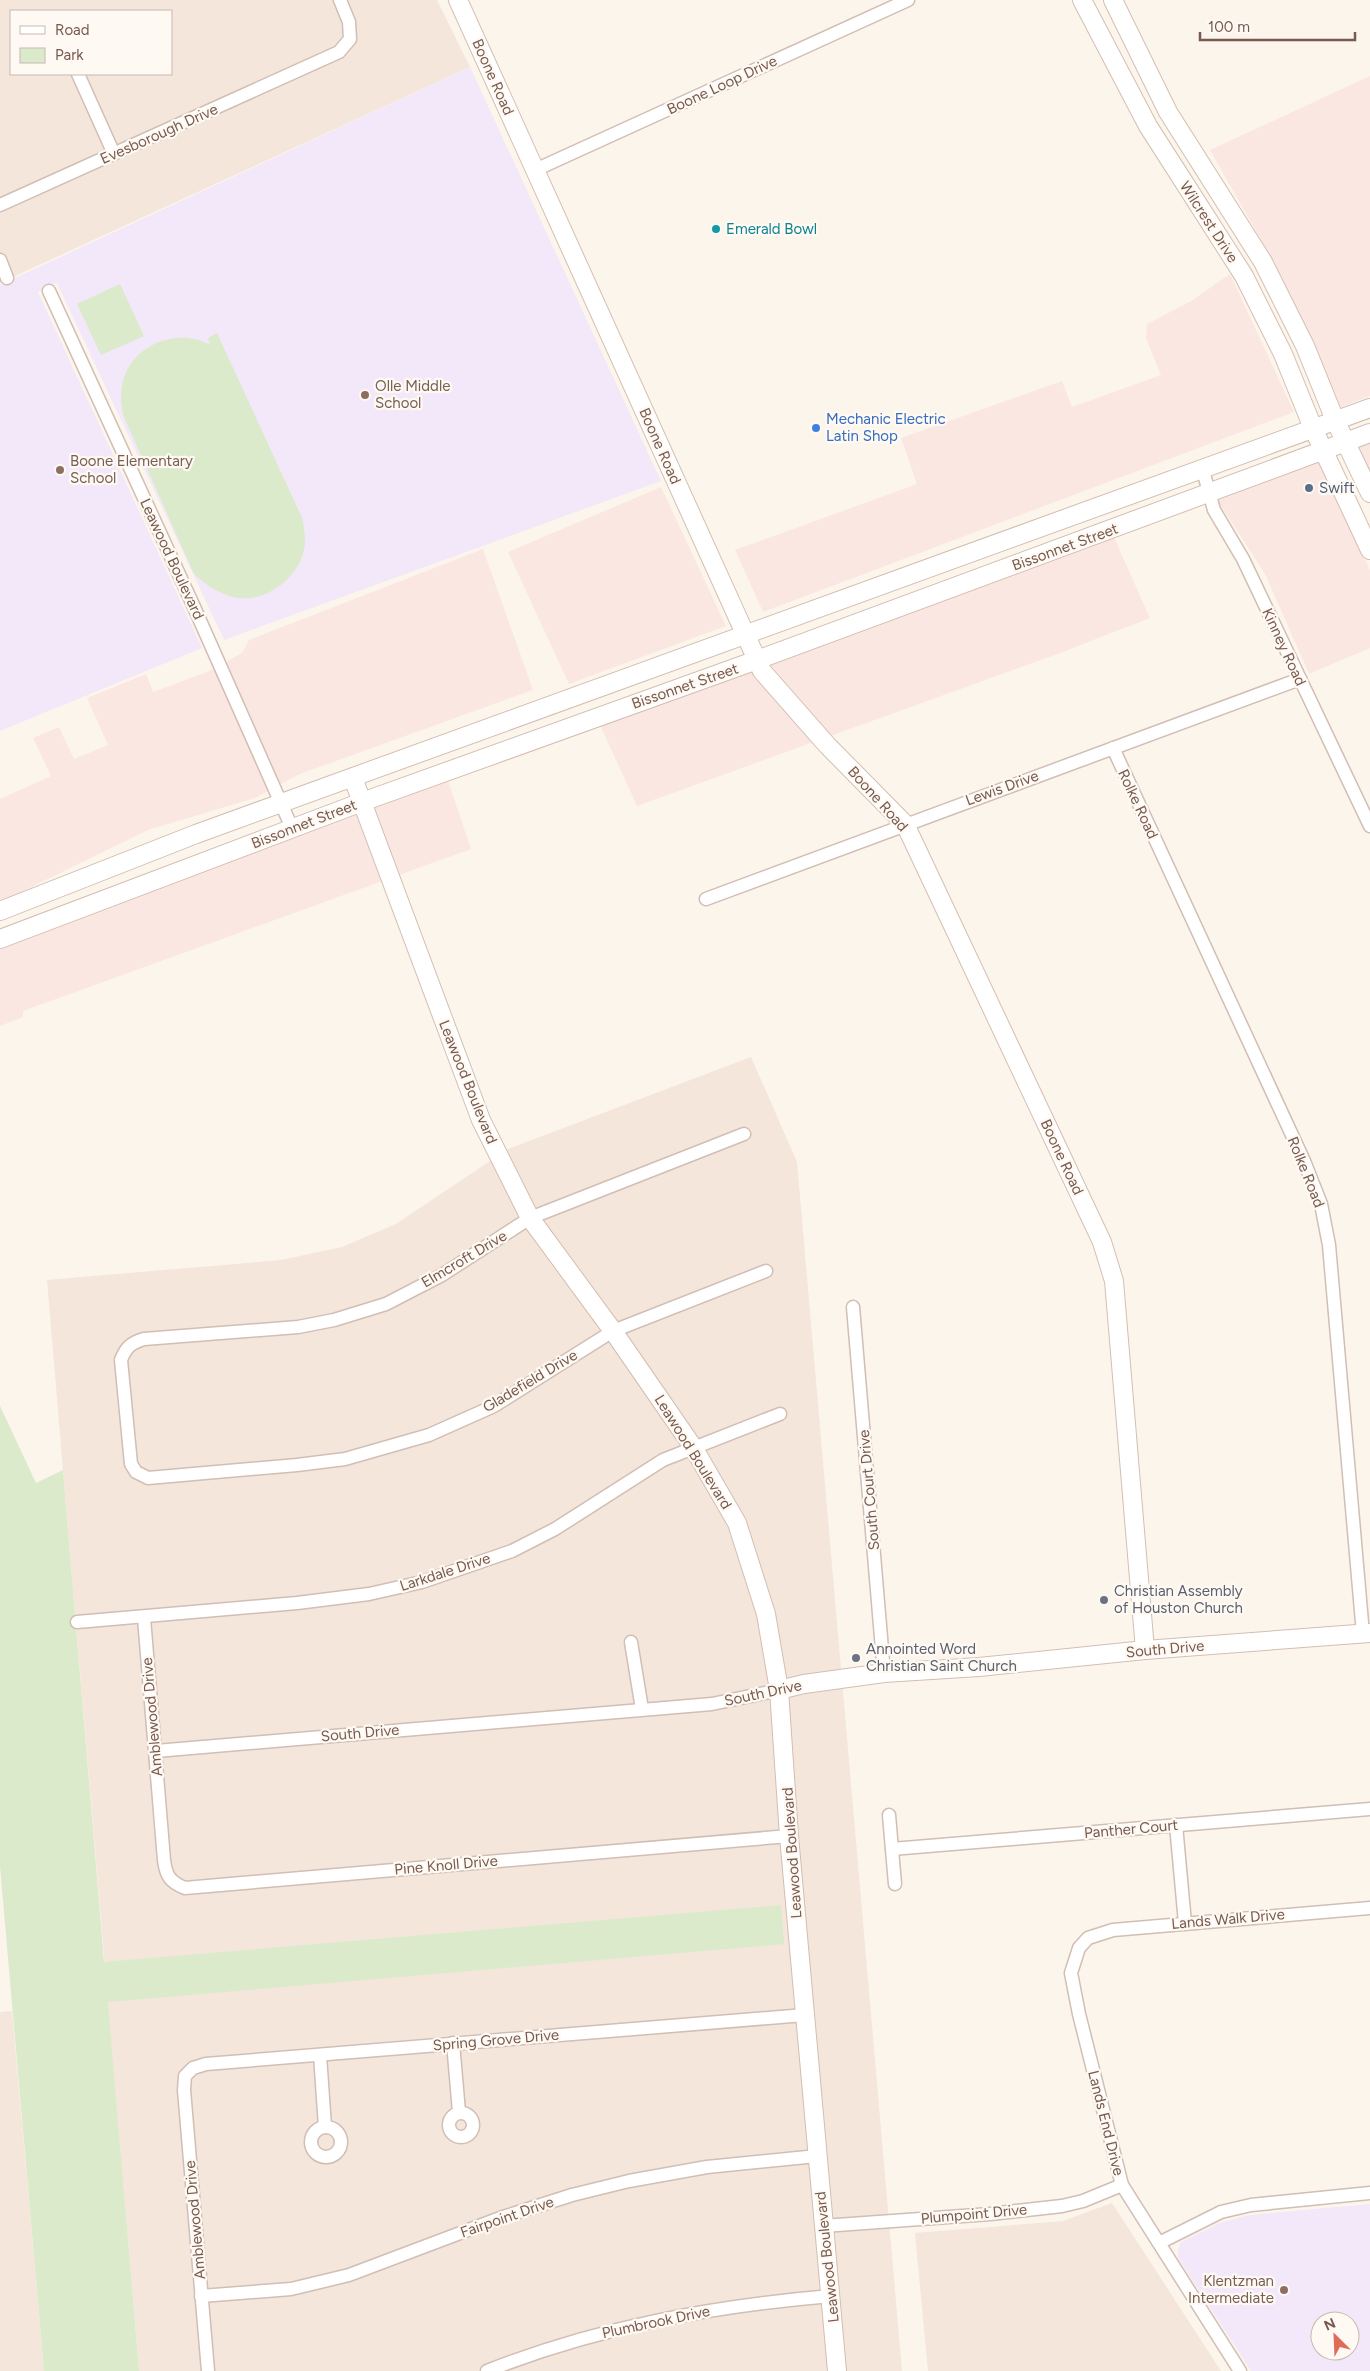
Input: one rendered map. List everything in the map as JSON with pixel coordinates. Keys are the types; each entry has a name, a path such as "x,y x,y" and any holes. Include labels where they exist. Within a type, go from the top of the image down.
{"main road":[{"name":"Boone Road","path":"458,0 762,671 827,744 905,824 1102,1242 1114,1281 1146,1650"},
{"name":"Wilcrest Drive","path":"1082,0 1148,126 1244,276 1283,354 1313,428 1370,550"},
{"name":"Wilcrest Drive","path":"1113,0 1168,112 1263,262 1305,346 1335,420 1370,493"},
{"path":"1114,63 1138,54"},
{"path":"1175,168 1203,166"},
{"path":"1244,276 1263,262"},
{"name":"Bissonnet Street","path":"0,911 196,834 283,804 1202,467 1370,408"},
{"name":"Bissonnet Street","path":"0,939 362,802 757,660 1370,433"},
{"path":"1094,507 1103,533"},
{"name":"Leawood Boulevard","path":"353,778 478,1113 530,1218 693,1446 737,1523 766,1614 780,1690 790,1836 837,2371"},
{"path":"101,871 112,896"},
{"name":"South Drive","path":"780,1690 804,1684 884,1673 979,1667 1146,1650 1367,1633"}],"street":[{"name":"Evesborough Drive","path":"0,206 339,52 350,39 350,22 340,0"},
{"name":"Boone Loop Drive","path":"535,170 908,0"},
{"path":"78,75 114,154"},
{"path":"0,260 7,278"},
{"name":"Leawood Boulevard","path":"49,291 283,804 292,828"},
{"name":"Kinney Road","path":"1202,467 1214,510 1243,560 1370,826"},
{"name":"Lewis Drive","path":"706,899 1300,679"},
{"name":"Rolke Road","path":"1113,748 1304,1161 1320,1204 1329,1245 1367,1633"},
{"name":"Elmcroft Drive","path":"196,1474 148,1478 136,1472 131,1464 121,1360 131,1343 173,1337 298,1327 334,1320 386,1304 442,1274 530,1218 744,1134"},
{"name":"Gladefield Drive","path":"196,1474 297,1466 345,1458 429,1435 494,1406 613,1332 766,1271"},
{"name":"South Court Drive","path":"853,1307 884,1673"},
{"name":"Larkdale Drive","path":"77,1622 144,1618 369,1594 422,1582 512,1550 555,1529 663,1460 693,1446 780,1414"},
{"name":"Amblewood Drive","path":"144,1618 160,1817"},
{"path":"631,1642 642,1709"},
{"name":"South Drive","path":"156,1751 712,1704 780,1690"},
{"name":"Panther Court","path":"892,1849 1370,1809"},
{"path":"889,1815 895,1884"},
{"name":"Pine Knoll Drive","path":"160,1817 166,1873 172,1883 185,1888 790,1836"},
{"path":"1176,1825 1185,1923"},
{"name":"Lands Walk Drive","path":"1088,1938 1113,1930 1370,1908"},
{"name":"Lands End Drive","path":"1088,1938 1078,1948 1072,1973 1079,2014 1122,2185 1240,2371"},
{"name":"Spring Grove Drive","path":"190,2072 206,2064 805,2015"},
{"path":"453,2043 459,2112"},
{"path":"320,2055 325,2127"},
{"name":"Amblewood Drive","path":"190,2072 185,2076 184,2090 208,2371"},
{"name":"Fairpoint Drive","path":"201,2296 291,2289 349,2275 500,2218 572,2195 630,2180 707,2167 817,2156"},
{"name":"Plumpoint Drive","path":"823,2226 1062,2206 1122,2185"},
{"path":"1159,2243 1221,2212 1277,2200 1370,2193"},
{"name":"Plumbrook Drive","path":"487,2371 579,2340 658,2319 751,2304 831,2296"}],"shaded area":[{"path":"0,0 437,0 470,67 0,283"},
{"name":"Olle Middle School","path":"470,67 661,481 224,640 57,283 38,292 202,648 0,731 0,285"},
{"path":"1370,76 1370,396 1341,407 1282,277 1210,150"},
{"path":"1230,274 1294,412 763,612 735,550 917,484 901,438 1062,381 1072,407 1161,375 1146,338 1147,324 1191,301"},
{"path":"1370,442 1370,470 1359,447"},
{"path":"1321,458 1370,570 1370,648 1309,674 1265,574 1216,498"},
{"path":"661,487 726,626 569,684 508,552"},
{"path":"1112,533 1150,618 1060,653 637,806 600,725"},
{"path":"483,549 533,690 300,774 255,798 148,830 17,894 0,900 0,799 51,776 33,738 59,727 74,759 108,745 87,698 146,674 153,692 207,672 242,653 249,640"},
{"path":"447,778 471,849 23,1011 23,1017 0,1026 0,946"},
{"path":"751,1057 797,1162 902,2371 139,2371 47,1280 281,1260 342,1247 396,1224 508,1149"},
{"path":"12,2011 44,2371 0,2371 0,2012"},
{"path":"1112,2203 1221,2371 928,2371 915,2233 1063,2221"},
{"name":"Klentzman Intermediate","path":"1370,2204 1370,2371 1251,2371 1178,2258 1178,2249 1181,2242 1220,2223 1249,2215"}],"green space":[{"path":"120,284 144,336 101,355 77,304"},
{"path":"217,333 303,520 305,543 303,555 297,566 290,577 280,585 257,597 233,597 222,593 194,574 123,415 122,385 128,368 136,357 158,342 171,339 197,340 210,345 208,338"},
{"path":"0,1406 36,1483 63,1470 104,1962 781,1905 784,1944 108,2002 139,2371 44,2371 0,1866"}],"place":[{"name":"Emerald Bowl","path":"716,229"},
{"name":"Olle Middle School","path":"365,395"},
{"name":"Mechanic Electric Latin Shop","path":"816,428"},
{"name":"Boone Elementary School","path":"60,470"},
{"name":"Swift","path":"1309,488"},
{"name":"Christian Assembly of Houston Church","path":"1104,1600"},
{"name":"Annointed Word Christian Saint Church","path":"856,1658"},
{"name":"Klentzman Intermediate","path":"1284,2290"}]}
